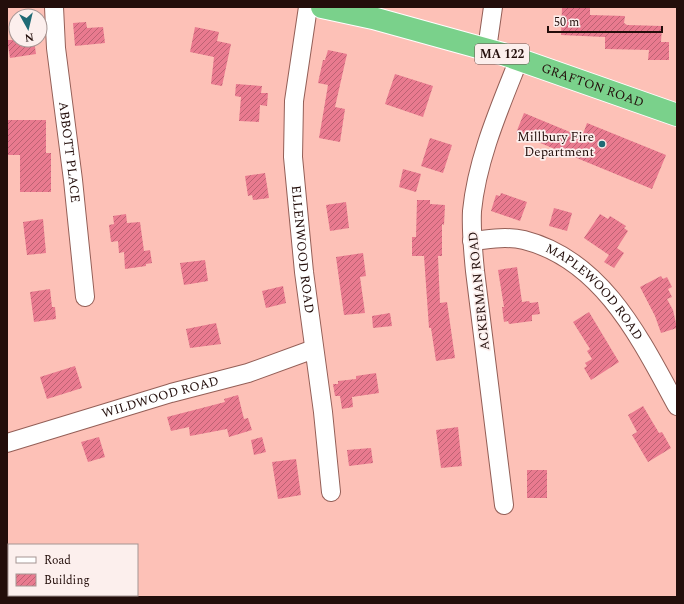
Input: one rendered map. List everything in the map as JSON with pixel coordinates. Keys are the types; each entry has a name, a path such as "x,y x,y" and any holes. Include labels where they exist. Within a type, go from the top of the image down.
{"highway":[{"name":"GRAFTON ROAD","path":"322,7 373,18 487,49 677,115"}],"street":[{"name":"ABBOTT PLACE","path":"54,7 56,48 73,180 85,297"},
{"name":"ELLENWOOD ROAD","path":"308,7 294,101 293,157 314,349 332,492"},
{"path":"487,49 493,7"},
{"name":"ACKERMAN ROAD","path":"504,505 472,241 472,210 486,147 519,59"},
{"name":"MAPLEWOOD ROAD","path":"472,241 502,238 522,240 560,254 595,281 627,318 677,406"},
{"name":"WILDWOOD ROAD","path":"7,443 163,395 248,373 314,349"}],"building":[{"path":"562,7 590,7 590,15 625,16 624,23 627,25 662,26 661,42 669,42 669,60 648,60 649,50 605,49 605,37 561,35"},
{"path":"86,22 87,28 103,27 105,43 75,46 73,23"},
{"path":"195,27 219,32 217,41 231,44 222,86 211,84 214,57 190,52"},
{"path":"8,48 35,48 36,54 10,58"},
{"path":"328,50 347,54 335,107 345,109 340,142 319,138 328,85 318,83 323,60 325,60"},
{"path":"395,74 433,86 423,117 385,104"},
{"path":"236,84 262,86 261,93 268,93 267,106 260,105 259,122 239,121 241,97 235,96"},
{"path":"524,113 582,137 587,123 666,155 652,189 516,133"},
{"path":"7,120 46,120 46,153 51,153 51,192 20,192 20,155 7,155"},
{"path":"430,138 452,145 443,173 421,166"},
{"path":"403,169 421,174 416,192 399,187"},
{"path":"265,173 269,198 253,200 252,195 248,196 245,176"},
{"path":"501,193 527,202 520,221 491,211 496,195 500,196"},
{"path":"417,200 430,200 430,204 445,205 444,225 442,224 442,256 438,256 440,303 447,302 455,358 436,361 431,328 429,328 424,256 412,256 412,237 416,237"},
{"path":"346,202 349,228 330,231 326,205"},
{"path":"554,208 572,213 567,231 549,226"},
{"path":"126,214 127,223 140,222 144,251 150,250 152,263 146,264 146,266 125,269 124,252 119,253 118,241 111,242 109,225 114,224 113,216"},
{"path":"600,214 608,219 610,216 626,226 624,228 628,231 617,248 624,253 614,268 604,262 609,255 584,238"},
{"path":"43,219 46,253 27,255 23,222"},
{"path":"363,253 366,276 360,277 365,313 344,315 336,257"},
{"path":"205,260 208,281 184,285 180,263"},
{"path":"517,267 522,302 538,302 540,314 532,315 532,321 509,324 508,321 504,322 502,307 504,307 498,270"},
{"path":"661,276 663,279 667,277 672,287 668,289 672,297 667,299 673,310 677,328 661,333 655,316 640,287"},
{"path":"283,286 286,303 266,308 262,291"},
{"path":"50,289 52,307 55,307 56,319 34,322 30,292"},
{"path":"589,312 619,362 591,380 584,368 587,366 585,363 592,359 587,351 590,349 573,322"},
{"path":"390,313 392,326 373,328 372,316"},
{"path":"216,323 221,344 190,348 186,329"},
{"path":"75,366 82,388 47,399 40,377"},
{"path":"376,373 379,393 352,397 353,407 342,409 340,396 335,396 333,384 338,384 338,381 356,379 356,376"},
{"path":"238,395 244,419 248,418 252,430 229,437 227,429 190,436 189,427 171,431 167,417 225,402 224,399"},
{"path":"643,406 659,433 662,432 671,448 648,462 632,435 637,432 628,415"},
{"path":"458,427 462,466 441,468 436,430"},
{"path":"99,437 105,457 88,462 81,442"},
{"path":"262,437 266,452 254,455 251,440"},
{"path":"371,448 373,463 349,466 347,450"},
{"path":"296,459 301,495 278,499 272,462"},
{"path":"527,470 547,470 547,498 527,498"}],"place":[{"name":"Millbury Fire Department","path":"602,144"}]}
